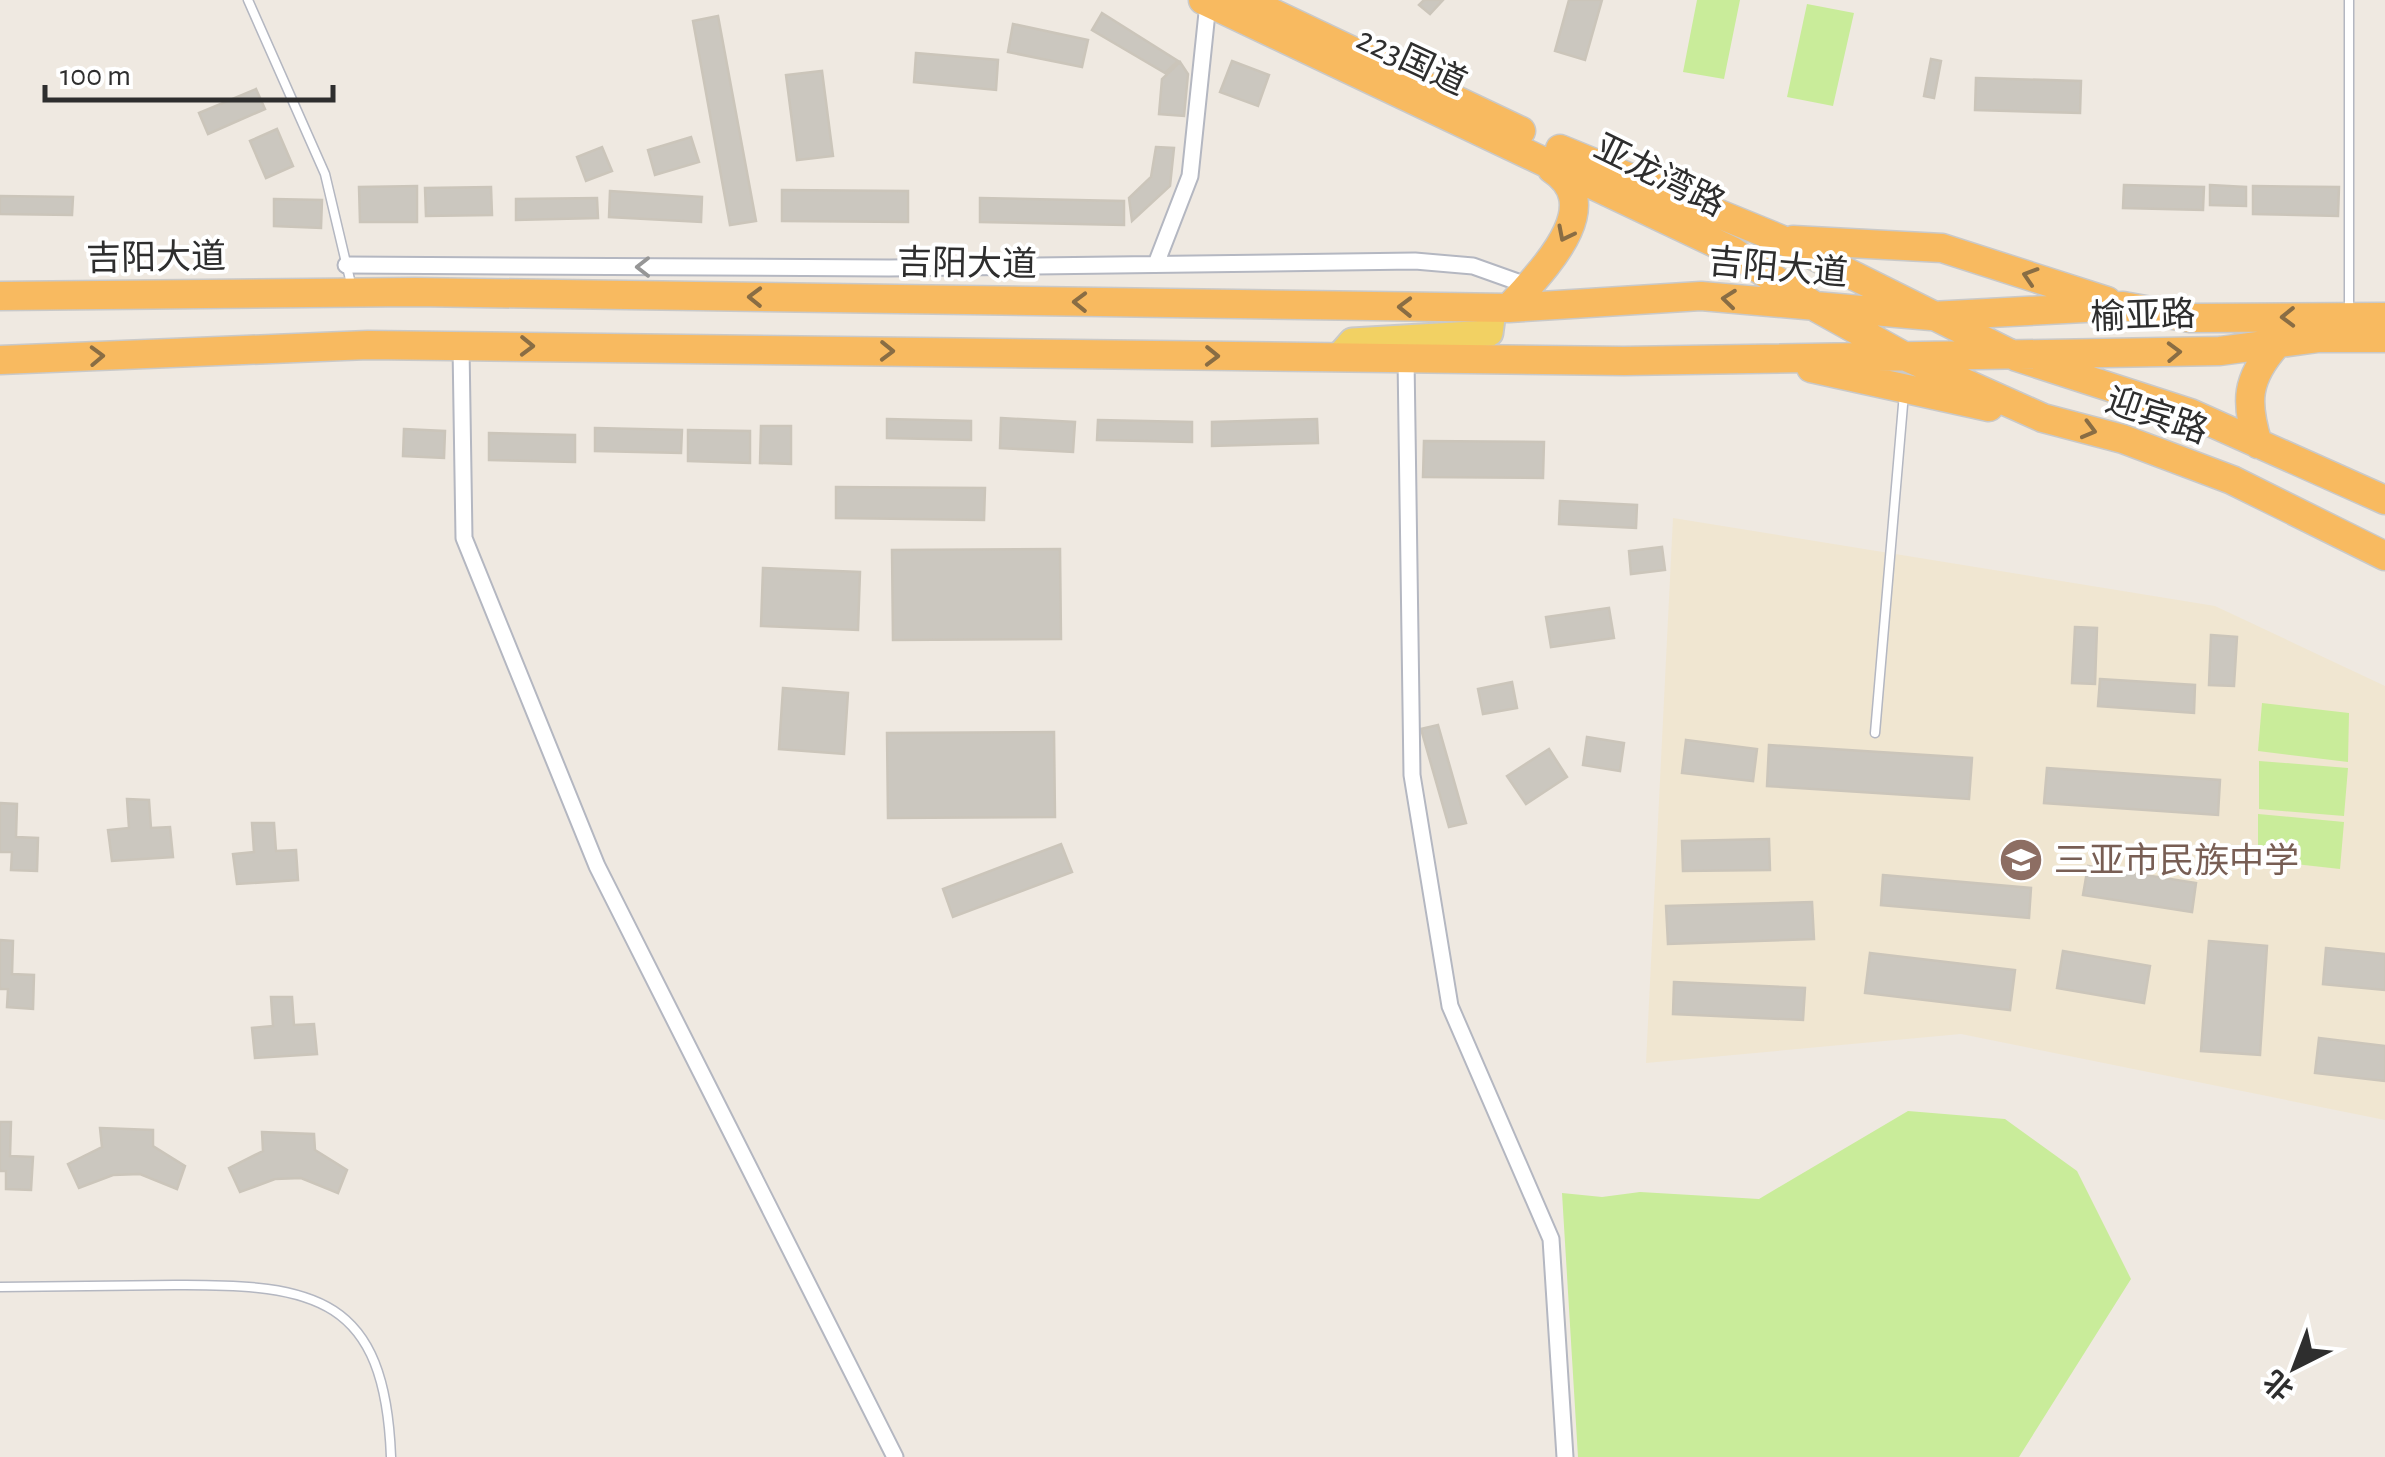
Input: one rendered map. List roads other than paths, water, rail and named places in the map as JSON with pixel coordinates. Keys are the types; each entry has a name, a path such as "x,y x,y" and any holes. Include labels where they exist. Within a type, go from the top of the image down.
{"highway":[{"name":"223国道","path":"1245,0 1570,153"},
{"name":"223国道","path":"1206,2 1538,160"},
{"name":"亚龙湾路","path":"1570,153 1780,240 1931,316"},
{"name":"亚龙湾路","path":"1538,160 1732,251 1820,309 1902,355"},
{"path":"1495,308 1528,286 1571,230 1575,197 1566,178 1538,160"},
{"path":"1780,240 1942,248 2122,306"},
{"name":"吉阳大道","path":"0,296 350,279 1495,308 1700,296 1931,316"},
{"name":"榆亚路","path":"1931,316 2122,306 2190,318 2385,317"},
{"name":"迎宾路","path":"1931,316 2017,357 2190,413 2385,500"},
{"name":"榆亚路","path":"1902,355 2017,357 2276,345 2318,338 2385,338"},
{"path":"2258,444 2248,413 2248,386 2276,345"},
{"path":"0,360 461,346 1338,358 1902,355"},
{"name":"迎宾路","path":"1902,355 2043,418 2123,439 2232,480 2385,556"},
{"path":"1766,358 2043,418"},
{"path":"2317,522 2310,506 2312,494 2321,483 2337,476"}],"main road":[{"path":"1338,358 1352,342 1490,333 1495,308"}],"street":[{"path":"1156,264 1190,176 1206,2"},
{"path":"350,279 1415,261 1473,266 1573,304"},
{"path":"461,346 464,538 597,866 895,1457"},
{"path":"1406,358 1412,775 1450,1006 1551,1239 1565,1457"}],"lane":[{"path":"248,0 326,174 350,279"},
{"path":"2349,0 2349,317"},
{"path":"1874,732 1905,388"},
{"path":"0,1287 259,1284 317,1299 357,1330 378,1367 390,1416 392,1457"}],"place":[{"name":"三亚市民族中学","path":"2021,860"}]}
